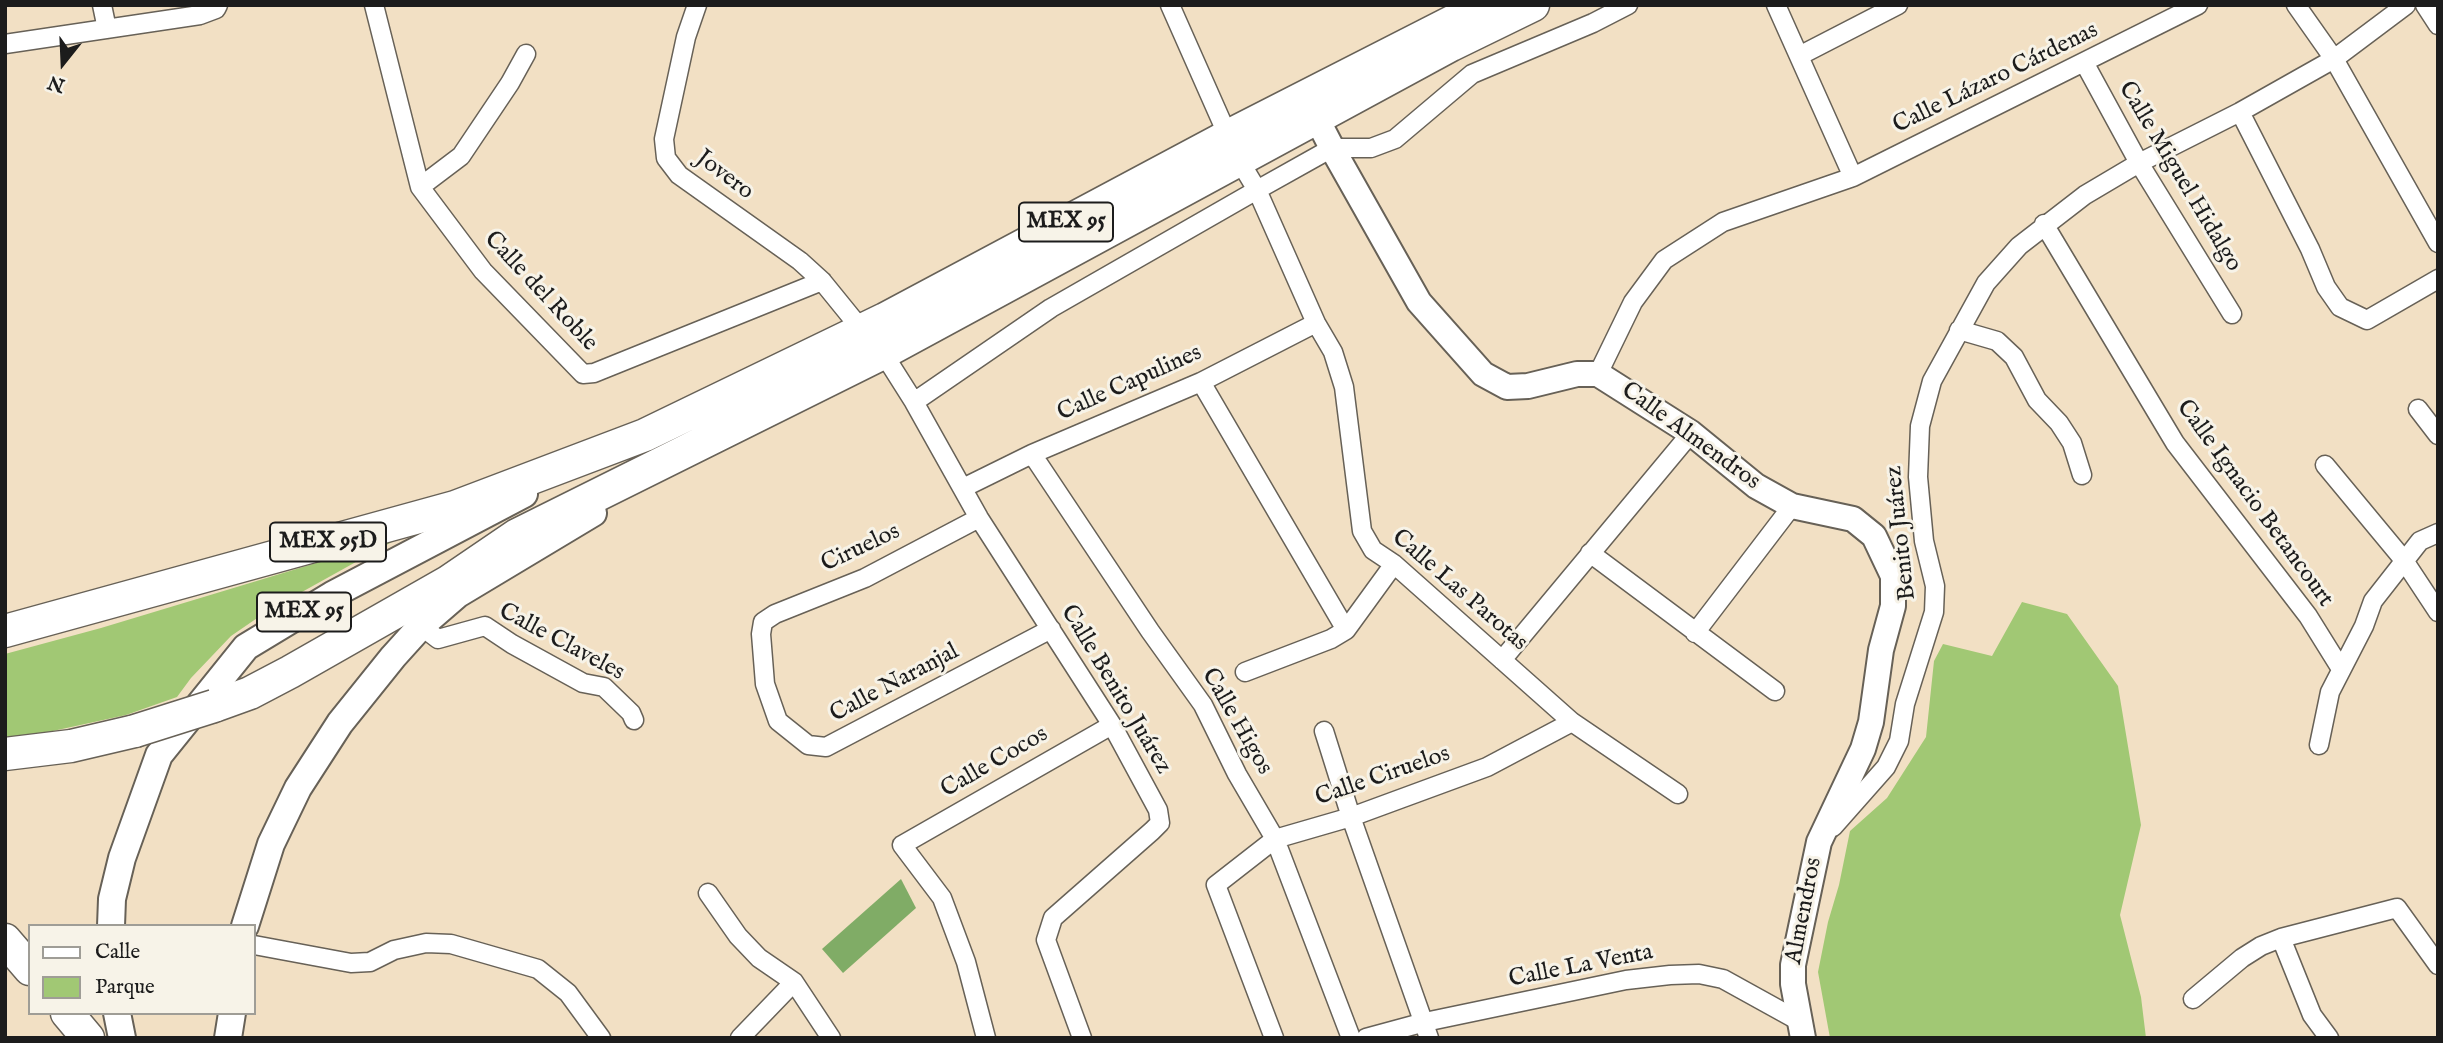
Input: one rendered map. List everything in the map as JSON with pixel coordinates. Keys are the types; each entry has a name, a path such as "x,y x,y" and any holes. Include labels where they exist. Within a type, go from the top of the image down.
{"highway":[{"name":"MEX 95","path":"709,441 883,353 1233,148 1485,5"},
{"name":"MEX 95","path":"645,435 1233,148 1317,119 1451,45 1533,5"},
{"name":"MEX 95D","path":"5,631 455,507 645,435"},
{"path":"5,754 71,746 135,731 250,693 448,582 517,536 709,441"},
{"path":"5,940 28,967"},
{"path":"69,1015 88,1038"}],"main road":[{"name":"MEX 95","path":"111,924 112,899 122,858 159,755 246,648 332,595 515,498 645,435"},
{"name":"MEX 95","path":"246,924 271,844 299,788 340,723 421,626 458,594 563,530 656,479 709,441"},
{"path":"117,1015 122,1038"},
{"path":"228,1038 232,1015"}],"street":[{"path":"102,5 107,30"},
{"path":"5,44 200,15 216,9 218,5"},
{"name":"Calle del Roble","path":"374,5 420,187 483,271 583,374 594,373 822,281"},
{"name":"Calle Las Parotas","path":"1170,5 1233,148 1257,190 1316,323 1333,352 1344,387 1362,531 1373,550 1394,564 1572,722 1678,794"},
{"path":"914,402 1051,308 1332,148 1371,148 1395,139 1472,74 1593,23 1628,5"},
{"path":"1776,5 1853,177"},
{"path":"1799,56 1898,5"},
{"name":"Calle Lázaro Cárdenas","path":"1598,374 1633,302 1664,260 1723,222 1853,177 2199,5"},
{"path":"2296,5 2334,59 2438,243"},
{"name":"Benito Juárez","path":"1819,842 1886,767 1899,741 1905,704 1934,612 1936,586 1924,541 1918,477 1920,426 1933,381 1986,283 2019,246 2044,224 2085,195 2139,163 2240,112 2334,59 2406,5"},
{"path":"2425,5 2438,25"},
{"name":"Jovero","path":"691,7 664,139 666,158 679,175 800,261 822,281 861,329"},
{"path":"420,187 461,156 526,54"},
{"name":"Calle Miguel Hidalgo","path":"2085,64 2139,163 2232,314"},
{"path":"2240,112 2310,249 2326,287 2340,307 2367,320 2438,279"},
{"name":"Calle Almendros","path":"1317,119 1419,302 1483,374 1507,387 1528,386 1577,374 1598,374 1691,433 1756,486 1792,506 1853,519 1874,536 1894,576 1893,606 1881,650 1871,722 1863,749 1819,842"},
{"name":"Calle Ignacio Betancourt","path":"2044,224 2175,443 2308,616 2341,669"},
{"name":"Calle Capulines","path":"963,488 1032,454 1201,382 1316,323"},
{"path":"1959,330 1997,341 2014,357 2037,400 2059,423 2072,443 2082,475"},
{"name":"Calle Benito Juárez","path":"883,353 914,402 979,518 1112,725 1158,810 1160,823 1053,918 1046,940 1082,1038"},
{"path":"1201,382 1346,630"},
{"path":"2418,409 2438,435"},
{"path":"1502,660 1691,433"},
{"name":"Calle Higos","path":"1032,454 1150,631 1203,705 1237,774 1275,839 1352,1038"},
{"path":"2325,465 2403,559 2438,612"},
{"path":"1695,633 1792,506"},
{"name":"Ciruelos","path":"763,622 775,614 865,578 979,518"},
{"path":"2319,745 2330,692 2364,626 2373,601 2403,559 2420,541 2438,533"},
{"path":"1590,552 1775,691"},
{"path":"1245,672 1331,639 1346,630 1394,564"},
{"name":"Calle Naranjal","path":"763,622 761,634 765,684 778,721 808,745 826,747 1051,629"},
{"name":"Calle Claveles","path":"421,626 438,639 485,626 583,684 604,687 631,713 634,720"},
{"name":"Calle Ciruelos","path":"1274,1038 1216,885 1275,839 1351,817 1487,767 1572,722"},
{"name":"Calle Cocos","path":"986,1038 966,962 942,898 902,845 1112,725"},
{"path":"1324,731 1351,817 1427,1030"},
{"name":"Almendros","path":"1801,1029 1793,984 1793,965 1819,842"},
{"path":"708,893 738,936 759,958 794,982 831,1038"},
{"path":"2193,999 2242,958 2281,938 2397,908 2438,964"},
{"path":"2281,938 2312,1015 2329,1038"},
{"path":"256,945 351,963 370,962 394,950 426,943 451,944 538,969 568,993 601,1038"},
{"name":"Calle La Venta","path":"1366,1038 1427,1030 1626,981 1699,974 1723,979 1801,1029"},
{"path":"740,1038 794,982"}],"green space":[{"path":"399,538 266,612 231,636 191,678 177,697 126,715 30,736 5,737 5,654 101,628"},
{"path":"2022,602 2067,614 2118,686 2141,825 2120,915 2141,997 2146,1038 1830,1038 1818,972 1850,831 1887,798 1926,737 1934,661 1943,644 1992,656"},
{"path":"901,879 916,908 843,973 822,949"}]}
